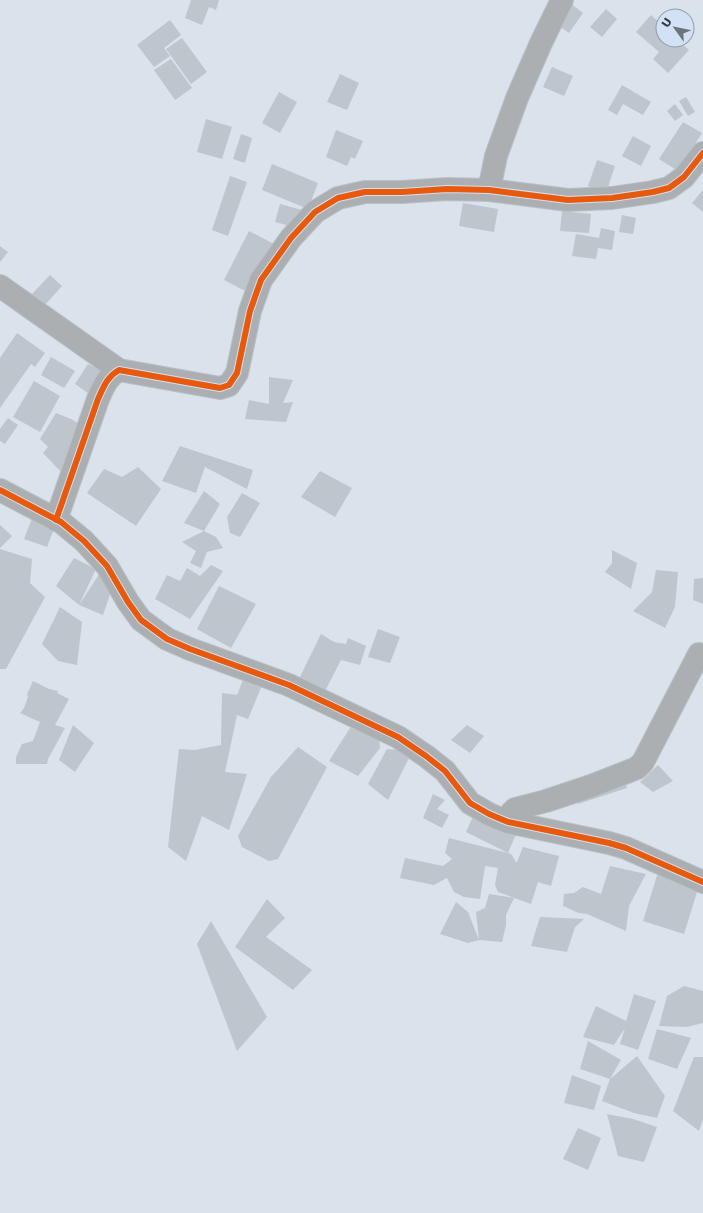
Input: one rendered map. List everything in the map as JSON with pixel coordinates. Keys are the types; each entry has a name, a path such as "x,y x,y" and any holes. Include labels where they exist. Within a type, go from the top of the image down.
{"street":[{"path":"489,190 496,156 517,98 562,0"},
{"path":"0,286 119,370 220,388 229,385 237,373 250,310 261,280 292,238 315,212 338,198 365,192 402,192 448,189 489,190 568,200 612,198 669,188 684,177 703,153"},
{"path":"56,520 89,423 104,386 111,374 119,370"},
{"path":"0,490 60,522 84,541 107,566 128,602 141,620 167,639 190,650 289,686 398,737 426,756 445,772 470,803 489,814 508,822 626,848 703,882"},
{"path":"508,822 511,813 515,809 576,791 637,768 643,762 699,654"}],"building":[{"path":"191,0 219,0 216,10 209,7 202,25 185,18"},
{"path":"570,3 583,13 569,33 555,23"},
{"path":"606,9 617,19 602,37 590,27"},
{"path":"651,15 655,19 655,48 687,48 689,50 668,73 653,59 659,52 636,32"},
{"path":"170,20 181,35 164,48 170,56 154,67 137,45"},
{"path":"182,38 207,72 191,84 166,49"},
{"path":"171,59 192,88 175,100 154,70"},
{"path":"552,67 573,76 564,96 543,87"},
{"path":"340,74 359,83 347,110 327,102"},
{"path":"622,85 651,102 643,115 623,104 617,115 608,110"},
{"path":"279,92 297,102 280,133 262,123"},
{"path":"686,97 695,112 688,116 679,101"},
{"path":"675,104 683,115 675,121 667,111"},
{"path":"206,119 232,127 222,159 197,152"},
{"path":"683,122 702,133 678,171 659,159"},
{"path":"336,130 363,141 355,159 351,157 347,166 326,157"},
{"path":"241,134 252,138 245,163 233,159"},
{"path":"633,136 651,146 641,166 622,156"},
{"path":"597,160 615,166 606,193 588,186"},
{"path":"272,164 318,183 308,209 262,190"},
{"path":"230,176 247,182 228,236 212,230"},
{"path":"703,190 703,212 692,203"},
{"path":"463,203 498,209 494,232 459,226"},
{"path":"280,204 302,210 298,228 275,222"},
{"path":"562,211 591,214 589,233 560,231"},
{"path":"622,215 636,218 633,234 619,232"},
{"path":"601,228 615,231 612,250 598,248 596,259 572,256 576,234 599,238"},
{"path":"249,231 274,244 249,293 224,280"},
{"path":"0,246 8,252 0,262"},
{"path":"50,275 62,286 44,306 31,295"},
{"path":"17,333 45,353 35,367 31,364 0,408 0,358"},
{"path":"51,357 75,371 64,388 41,375"},
{"path":"88,364 106,373 95,398 75,384"},
{"path":"269,377 293,380 283,403 293,402 286,422 245,419 249,400 269,404"},
{"path":"34,381 60,396 40,432 13,417"},
{"path":"56,413 71,419 84,427 63,474 43,453 48,447 40,439"},
{"path":"8,418 18,425 5,444 0,441 0,429"},
{"path":"180,446 253,470 247,489 205,467 196,493 162,481"},
{"path":"138,467 161,489 136,526 87,493 104,469 122,477"},
{"path":"320,471 352,488 335,517 301,497"},
{"path":"204,491 220,504 204,531 184,523"},
{"path":"242,493 260,503 240,537 230,533 227,517"},
{"path":"33,516 56,524 47,547 24,539"},
{"path":"0,525 12,536 0,548"},
{"path":"204,531 216,537 223,548 207,552 201,568 190,563 196,551 182,542"},
{"path":"0,549 32,559 30,583 45,597 6,669 0,669"},
{"path":"612,550 637,563 631,589 605,572 612,563"},
{"path":"74,558 96,569 79,605 56,586"},
{"path":"211,565 223,571 190,619 155,599 167,575 180,581 187,568 200,576"},
{"path":"102,570 115,580 103,615 79,605"},
{"path":"656,570 678,572 675,607 665,628 633,611 652,592"},
{"path":"703,578 703,604 693,600 694,579"},
{"path":"219,586 256,604 231,648 197,629"},
{"path":"60,607 82,622 77,665 58,661 42,644"},
{"path":"378,629 400,637 390,663 368,657"},
{"path":"321,634 334,642 346,644 348,638 366,646 360,665 341,660 324,693 321,687 299,679"},
{"path":"243,680 263,683 248,719 237,715 225,772 247,774 229,830 202,816 186,861 168,847 179,749 195,750 221,745 222,693 237,695"},
{"path":"33,681 49,689 58,691 57,693 69,699 55,725 65,728 48,759 47,764 16,764 16,757 22,744 33,741 40,722 20,713 24,708 28,697 27,694"},
{"path":"73,725 94,743 75,772 59,760"},
{"path":"467,725 484,736 470,753 451,740"},
{"path":"350,728 379,736 380,748 358,776 329,761"},
{"path":"298,747 327,767 278,859 269,861 242,847 238,836 271,777"},
{"path":"387,749 401,750 409,758 388,800 368,784"},
{"path":"658,765 673,781 653,792 640,782"},
{"path":"624,779 627,788 578,804 577,795"},
{"path":"433,794 445,800 437,809 449,815 442,828 423,818"},
{"path":"475,812 517,832 508,853 466,832"},
{"path":"449,838 511,854 516,862 523,847 559,856 551,886 538,882 531,904 498,892 495,885 498,868 485,866 480,899 464,897 454,892 447,878 434,885 400,878 405,858 443,866 452,859 445,853"},
{"path":"663,856 703,873 684,934 643,921"},
{"path":"610,866 646,874 629,906 626,931 587,914 579,913 563,906 564,894 574,893 583,887 601,894"},
{"path":"489,894 514,898 506,915 506,925 502,942 479,940 476,912 485,908"},
{"path":"267,899 285,918 266,937 312,970 293,990 235,947"},
{"path":"456,902 468,912 479,940 468,943 440,934"},
{"path":"540,917 584,919 575,927 567,952 531,946"},
{"path":"211,921 267,1017 237,1051 197,944"},
{"path":"684,986 703,991 703,1023 687,1027 659,1026 667,996"},
{"path":"634,994 656,1001 638,1050 620,1044 625,1028 614,1045 583,1037 596,1006 626,1021"},
{"path":"657,1029 691,1038 677,1069 648,1059"},
{"path":"588,1041 621,1060 610,1079 580,1069"},
{"path":"637,1056 665,1096 657,1118 634,1113 602,1101 610,1079"},
{"path":"694,1057 703,1057 703,1119 699,1131 673,1111"},
{"path":"572,1075 601,1086 594,1110 564,1103"},
{"path":"607,1114 633,1119 657,1127 644,1162 618,1156"},
{"path":"578,1128 601,1138 588,1170 563,1159"}],"cycle path":[{"path":"56,520 98,399 109,379 119,370 220,388 229,385 237,373 250,311 261,280 291,238 315,212 338,198 365,192 402,192 447,189 489,190 568,200 612,198 669,188 684,177 703,153"},
{"path":"0,490 61,522 84,541 107,566 128,602 141,620 167,639 190,649 289,685 398,737 445,771 470,803 489,814 508,822 609,843 626,848 703,882"}]}
